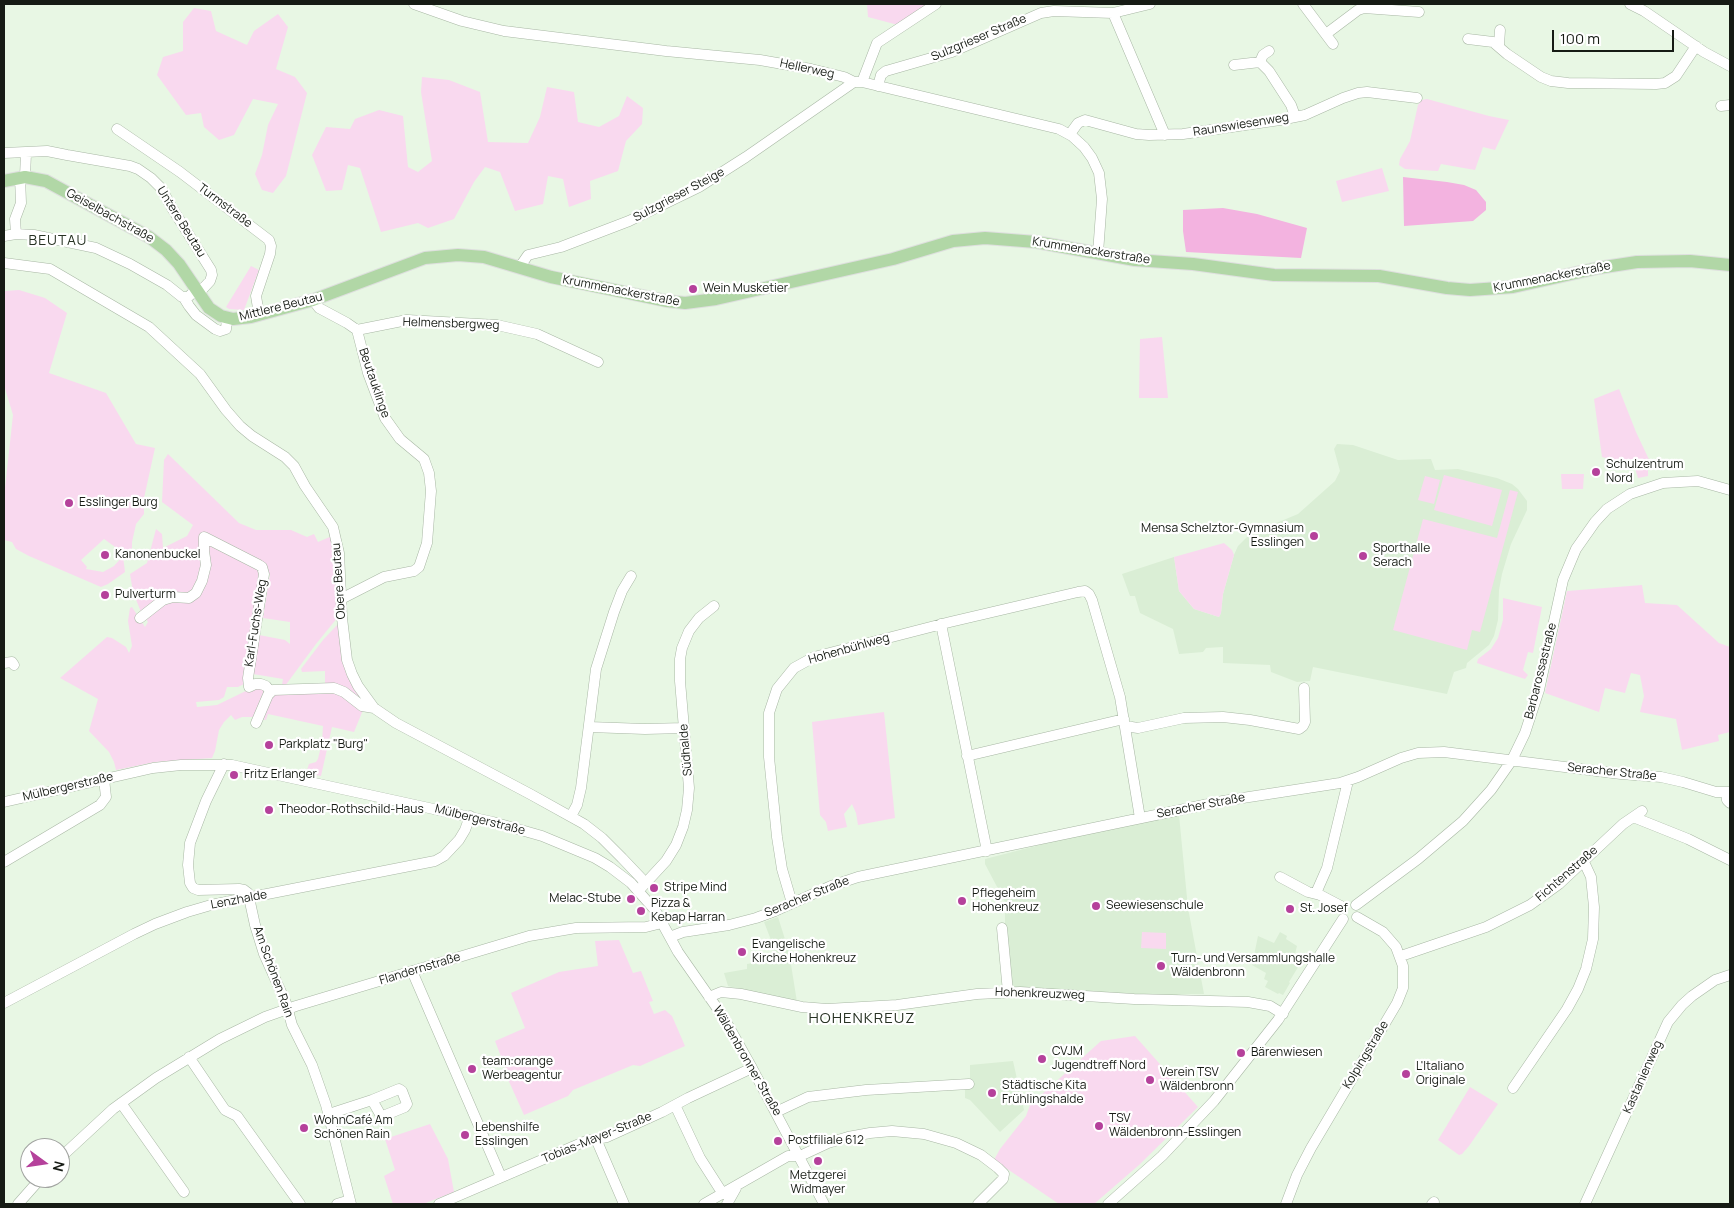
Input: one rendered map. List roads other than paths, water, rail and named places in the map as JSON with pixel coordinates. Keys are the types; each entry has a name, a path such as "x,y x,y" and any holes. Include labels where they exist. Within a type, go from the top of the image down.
{"main road":[{"name":"Geiselbachstraße","path":"4,181 22,177 52,184 149,237 173,256 186,272 197,292"},
{"name":"Krummenackerstraße","path":"519,268 551,277 667,301 692,303 893,259 960,240 985,238 1051,244 1128,259 1193,264 1274,275 1379,276 1447,288 1470,290 1513,287 1638,262 1690,261 1730,265"},
{"name":"Mittlere Beutau","path":"197,292 212,310 227,318 243,318 313,300 430,257 476,255 519,268"}],"street":[{"name":"Hellerweg","path":"414,4 462,21 504,31 666,51 760,60 839,76 1059,129 1070,134 1087,150 1100,177 1102,206 1098,253"},
{"path":"858,82 879,41 936,4"},
{"name":"Sulzgrieser Straße","path":"878,86 882,75 886,71 952,52 1041,13 1054,11 1113,13 1150,4"},
{"path":"1303,4 1333,44"},
{"path":"1630,4 1730,66"},
{"path":"1326,34 1358,10 1364,8 1419,12"},
{"path":"1113,13 1165,135"},
{"path":"1498,45 1500,30"},
{"path":"1468,39 1489,40 1498,45 1506,54 1542,77 1552,81 1568,83 1656,84 1667,82 1674,78 1696,46"},
{"path":"1260,62 1263,55 1269,51"},
{"path":"1234,65 1260,62"},
{"path":"1260,62 1269,71 1296,116"},
{"name":"Sulzgrieser Steige","path":"519,268 528,255 561,247 629,221 699,187 858,82"},
{"name":"Raunswiesenweg","path":"1070,134 1076,125 1085,120 1127,132 1165,135 1202,132 1296,116 1358,93 1367,92 1417,98"},
{"name":"Turmstraße","path":"117,129 180,172 269,240 271,246 270,254 256,296 259,314"},
{"name":"Untere Beutau","path":"4,153 47,152 130,166 151,178 161,188 211,270 210,281 197,292"},
{"path":"16,234 15,219 21,203 22,177 26,153"},
{"path":"4,236 16,234 34,235 74,242 103,251 167,285 184,298 196,315 218,330 226,329 227,318"},
{"name":"Obere Beutau","path":"4,263 14,266 44,267 53,270 147,326 193,368 240,426 290,461 330,521 335,534 339,553 344,645 350,668 358,686 374,708 396,723 571,816 602,838 641,878 642,887"},
{"path":"184,298 197,292"},
{"path":"313,300 319,308 347,322 357,330"},
{"name":"Helmensbergweg","path":"357,330 407,320 497,325 537,334 598,362"},
{"name":"Beutauklinge","path":"341,599 384,577 414,571 419,567 423,561 427,543 431,498 429,473 424,458 400,439 385,418 368,373 357,330"},
{"name":"Barbarossastraße","path":"1356,905 1418,859 1463,821 1492,790 1512,760 1525,733 1539,690 1564,580 1576,549 1594,522 1607,509 1622,499 1639,490 1663,483 1698,481 1730,490"},
{"name":"Karl-Fuchs-Weg","path":"140,618 166,598 189,598 196,593 202,581 206,565 204,537 259,565 262,567 264,574 248,675 249,687 261,684 270,691"},
{"path":"571,816 580,795 596,669 618,613 622,591 630,576"},
{"name":"Hohenbühlweg","path":"792,903 780,860 769,757 769,713 778,689 794,668 814,657 941,624 1085,591 1092,600 1125,722"},
{"name":"Südhalde","path":"642,887 670,856 685,822 689,788 679,672 682,648 687,635 695,623 714,606"},
{"path":"941,624 987,850"},
{"path":"967,756 1125,722 1138,728 1189,717 1242,718 1296,729 1302,726 1305,719 1304,688"},
{"path":"256,723 270,691 286,689 337,689 364,708 374,708"},
{"path":"1125,722 1140,818"},
{"path":"589,727 684,728"},
{"name":"Seracher Straße","path":"670,937 688,931 746,920 774,911 831,886 858,877 1244,797 1348,781 1401,758 1418,753 1444,752 1668,778 1713,792 1728,792 1727,800 1730,803"},
{"path":"224,764 192,836 188,855 189,880 191,886 195,889 205,891 242,889 246,891 249,898"},
{"name":"Mülbergerstraße","path":"4,802 104,778 170,766 224,764 248,768 470,816 531,832 586,854 642,887 662,923"},
{"path":"4,862 100,805 106,797 104,778"},
{"path":"1316,893 1326,871 1348,781"},
{"name":"Fichtenstraße","path":"1401,956 1486,927 1515,914 1544,896 1637,814 1730,860"},
{"name":"Lenzhalde","path":"4,1003 155,924 203,907 435,861 444,856 459,840 470,816"},
{"path":"1513,1088 1567,1009 1586,969 1593,939 1594,907 1591,877 1584,862"},
{"path":"1280,877 1308,892 1316,893 1341,906"},
{"name":"Am Schönen Rain","path":"249,898 259,939 288,1009 292,1025 312,1065 329,1114 351,1202"},
{"path":"1349,902 1356,905 1358,909 1357,917 1351,921 1342,919 1339,913 1341,906 1349,902"},
{"name":"Kolpingstraße","path":"1286,1204 1310,1148 1397,1003 1402,988 1404,977 1401,956 1393,943 1386,935 1357,917"},
{"path":"1108,1204 1162,1156 1199,1119 1246,1063 1283,1014 1342,919"},
{"name":"Flandernstraße","path":"70,1148 95,1124 121,1103 188,1057 238,1030 288,1009 529,936 576,928 646,926 662,923"},
{"name":"Wäldenbronner Straße","path":"662,923 682,958 724,1018 800,1156 824,1204"},
{"path":"1002,928 1008,992"},
{"path":"412,971 501,1177"},
{"name":"Kastanienweg","path":"1585,1204 1668,1022 1677,1010 1692,996 1715,980 1730,974"},
{"name":"Hohenkreuzweg","path":"709,997 720,992 740,994 802,1008 821,1009 897,1006 977,994 1008,992 1134,999 1243,1001 1266,1005 1283,1014"},
{"path":"188,1057 225,1110 237,1116 300,1204"},
{"name":"Tobias-Mayer-Straße","path":"439,1204 586,1141 607,1137 752,1068"},
{"path":"776,1112 808,1097 866,1090 969,1084"},
{"path":"329,1114 372,1100"},
{"path":"121,1103 184,1192"},
{"path":"675,1105 700,1158 723,1194"},
{"path":"709,1204 787,1157 800,1156 828,1144 856,1136 892,1131 911,1132 942,1139 964,1146 991,1162 1004,1174 1002,1181 978,1204"},
{"path":"596,1139 624,1204"},
{"path":"727,1204 736,1187"},
{"path":"18,1204 32,1188"},
{"path":"337,1204 351,1202"}],"place":[{"name":"Wein Musketier","path":"693,289"},
{"name":"Schulzentrum Nord","path":"1596,472"},
{"name":"Esslinger Burg","path":"69,503"},
{"name":"Mensa Schelztor-Gymnasium Esslingen","path":"1314,536"},
{"name":"Kanonenbuckel","path":"105,555"},
{"name":"Sporthalle Serach","path":"1363,556"},
{"name":"Pulverturm","path":"105,595"},
{"name":"Parkplatz \"Burg\"","path":"269,745"},
{"name":"Fritz Erlanger","path":"234,775"},
{"name":"Theodor-Rothschild-Haus","path":"269,810"},
{"name":"Stripe Mind","path":"654,888"},
{"name":"Melac-Stube","path":"631,899"},
{"name":"Pflegeheim Hohenkreuz","path":"962,901"},
{"name":"Seewiesenschule","path":"1096,906"},
{"name":"St. Josef","path":"1290,909"},
{"name":"Pizza & Kebap Harran","path":"641,911"},
{"name":"Evangelische Kirche Hohenkreuz","path":"742,952"},
{"name":"Turn- und Versammlungshalle Wäldenbronn","path":"1161,966"},
{"name":"Bärenwiesen","path":"1241,1053"},
{"name":"CVJM Jugendtreff Nord","path":"1042,1059"},
{"name":"team:orange Werbeagentur","path":"472,1069"},
{"name":"L'Italiano Originale","path":"1406,1074"},
{"name":"Verein TSV Wäldenbronn","path":"1150,1080"},
{"name":"Städtische Kita Frühlingshalde","path":"992,1093"},
{"name":"TSV Wäldenbronn-Esslingen","path":"1099,1126"},
{"name":"WohnCafé Am Schönen Rain","path":"304,1128"},
{"name":"Lebenshilfe Esslingen","path":"465,1135"},
{"name":"Postfiliale 612","path":"778,1141"},
{"name":"Metzgerei Widmayer","path":"818,1161"}],"district":[{"name":"BEUTAU","path":"58,241"},
{"name":"HOHENKREUZ","path":"862,1019"}]}
